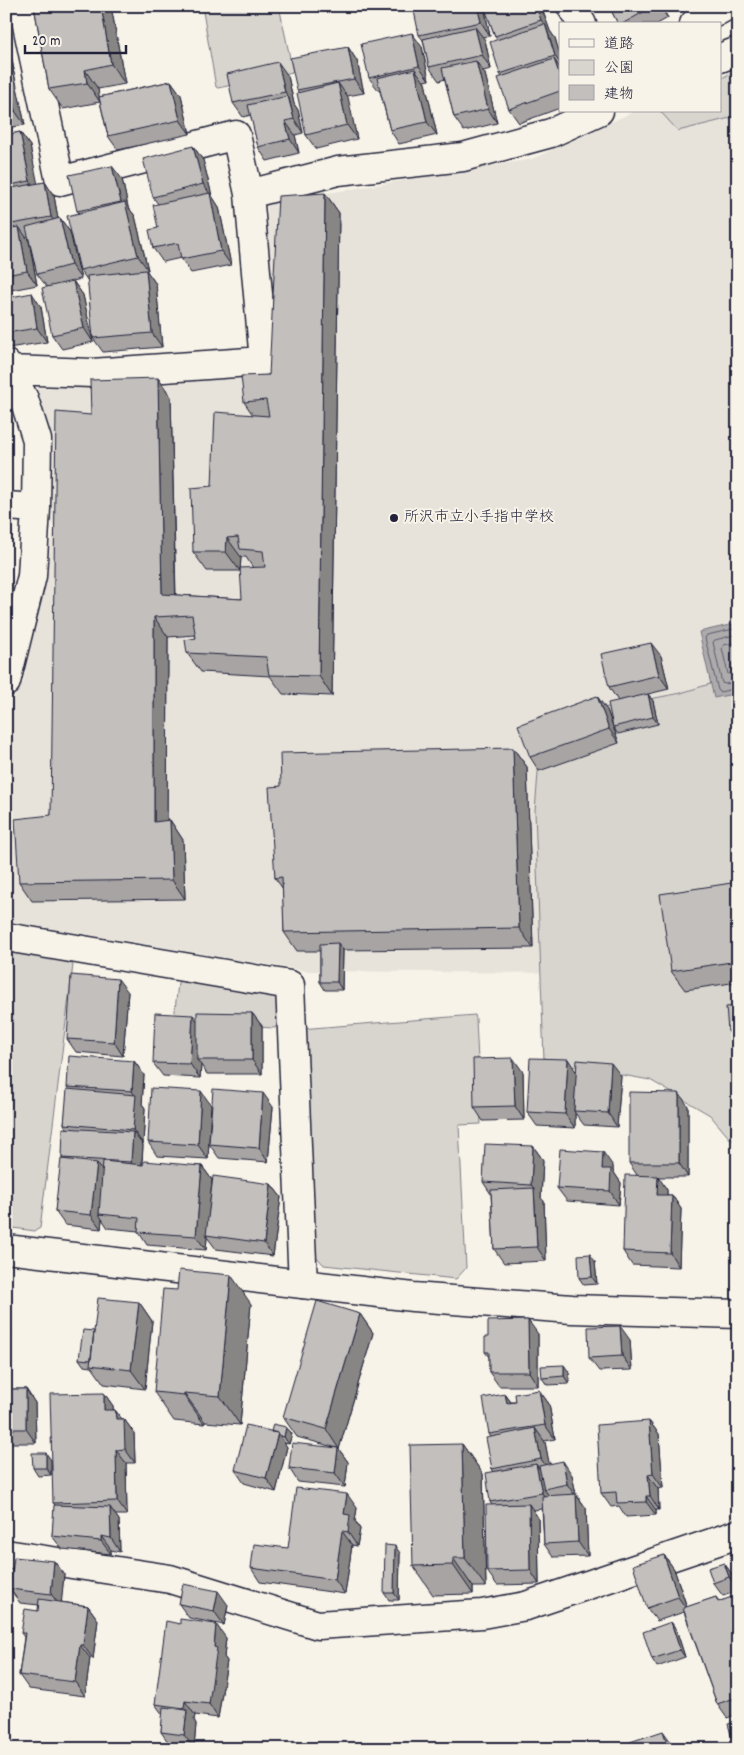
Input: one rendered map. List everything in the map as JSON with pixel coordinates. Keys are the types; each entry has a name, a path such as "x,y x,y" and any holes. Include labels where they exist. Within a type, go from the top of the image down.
{"street":[{"path":"7,369 92,374 264,361 249,194 236,135 60,181 23,6"},
{"path":"571,6 581,22"},
{"path":"698,22 727,6"},
{"path":"722,57 738,51"},
{"path":"249,194 338,171 463,157 551,132 597,112"},
{"path":"6,682 14,618 32,576 37,440 24,398 7,369"},
{"path":"6,506 36,508"},
{"path":"6,937 290,985 303,1284"},
{"path":"6,1249 413,1297 572,1309 738,1314"},
{"path":"6,1554 170,1579 318,1625 482,1614 526,1606 738,1534"}],"shaded area":[{"name":"所沢市立小手指中学校","path":"738,64 738,734 558,973 306,971 6,921 6,711 23,683 54,528 44,507 33,388 153,385 271,372 267,203 532,159 633,112 722,112 722,71"}],"green space":[{"path":"202,6 279,6 293,72 216,87"},
{"path":"738,70 738,116 678,131 661,112 722,112 722,78"},
{"path":"738,675 738,1140 731,1140 710,1115 650,1080 544,1061 535,811 540,747 582,712 681,693"},
{"path":"6,950 68,961 73,965 40,1228 35,1231 6,1227"},
{"path":"182,978 278,997 278,1023 275,1028 177,1023 174,1019 178,983"},
{"path":"475,1015 481,1124 459,1125 466,1268 456,1279 324,1265 314,1254 300,1029"}],"water":[{"path":"738,623 738,693 714,698 699,632"}],"building":[{"path":"34,6 101,6 111,64 85,70 87,83 49,89"},
{"path":"413,6 477,6 481,22 419,35"},
{"path":"484,6 536,6 541,20 495,36"},
{"path":"609,6 654,6 626,22 617,22"},
{"path":"545,24 555,56 500,74 490,42"},
{"path":"475,27 482,55 429,67 423,39"},
{"path":"412,33 419,66 369,78 361,44"},
{"path":"348,47 354,79 297,90 290,58"},
{"path":"554,59 559,73 559,91 509,109 498,78"},
{"path":"476,61 488,109 454,117 442,68"},
{"path":"278,62 285,92 233,103 227,74"},
{"path":"6,67 15,111 6,113"},
{"path":"415,69 427,122 390,130 377,78"},
{"path":"171,81 180,120 108,136 99,97"},
{"path":"338,83 347,125 306,135 297,93"},
{"path":"288,96 294,119 285,121 290,139 258,147 248,105"},
{"path":"20,132 30,181 6,186 6,135"},
{"path":"193,146 203,184 153,197 143,159"},
{"path":"112,166 121,202 77,211 69,175"},
{"path":"45,182 51,217 6,225 6,189"},
{"path":"210,193 221,251 181,259 178,243 153,248 149,230 158,228 153,205"},
{"path":"325,193 319,676 269,675 266,657 187,653 185,640 196,638 192,615 154,617 154,822 170,820 172,880 19,882 15,819 51,815 56,412 91,415 90,380 158,378 162,594 242,599 240,568 265,567 263,551 240,549 238,537 227,538 226,552 193,552 191,488 212,486 215,412 269,416 266,400 244,402 241,376 269,375 278,196"},
{"path":"125,202 138,256 80,270 67,216"},
{"path":"60,218 71,265 37,274 26,227"},
{"path":"19,227 27,271 6,275 6,229"},
{"path":"146,270 152,333 93,338 87,276"},
{"path":"73,281 84,328 52,335 42,288"},
{"path":"32,293 37,328 6,333 6,298"},
{"path":"651,643 659,675 609,687 601,654"},
{"path":"648,694 653,717 613,727 608,703"},
{"path":"597,696 609,729 530,757 518,725"},
{"path":"513,748 519,928 284,932 282,877 275,878 269,787 281,786 280,753"},
{"path":"738,882 738,961 671,971 660,894"},
{"path":"338,943 337,982 320,982 320,944"},
{"path":"71,975 118,979 114,1042 67,1039"},
{"path":"738,1006 738,1030 728,1031 726,1007"},
{"path":"197,1012 252,1013 252,1060 197,1060"},
{"path":"155,1013 193,1015 190,1064 153,1063"},
{"path":"69,1056 134,1061 132,1091 67,1087"},
{"path":"513,1058 515,1106 474,1107 473,1059"},
{"path":"530,1058 568,1059 565,1114 527,1112"},
{"path":"577,1060 611,1063 608,1113 574,1111"},
{"path":"151,1088 201,1091 198,1145 148,1142"},
{"path":"67,1089 136,1095 133,1130 64,1124"},
{"path":"213,1089 263,1093 259,1148 209,1144"},
{"path":"629,1092 679,1093 679,1163 629,1163"},
{"path":"63,1128 133,1132 131,1162 62,1158"},
{"path":"485,1144 533,1146 531,1185 483,1182"},
{"path":"560,1149 603,1152 602,1169 611,1169 610,1191 557,1188"},
{"path":"61,1159 97,1163 91,1215 55,1211"},
{"path":"103,1161 143,1165 144,1161 202,1166 196,1236 138,1232 139,1218 99,1214"},
{"path":"625,1175 658,1176 657,1195 672,1195 670,1253 623,1251"},
{"path":"213,1176 271,1184 264,1243 206,1235"},
{"path":"534,1188 537,1247 494,1249 491,1190"},
{"path":"590,1254 592,1277 579,1278 578,1255"},
{"path":"179,1270 231,1275 220,1396 154,1392 163,1289 177,1290"},
{"path":"98,1298 139,1302 131,1370 90,1365"},
{"path":"317,1301 360,1314 326,1429 283,1417"},
{"path":"528,1320 529,1372 489,1372 489,1352 485,1352 485,1337 488,1337 488,1321"},
{"path":"620,1326 622,1356 589,1358 588,1327"},
{"path":"83,1330 94,1331 91,1360 79,1359"},
{"path":"564,1365 564,1376 542,1378 541,1366"},
{"path":"6,1389 26,1389 26,1429 6,1429"},
{"path":"539,1390 545,1425 489,1434 483,1398 505,1394 507,1403 516,1402 515,1394"},
{"path":"104,1393 104,1410 115,1410 116,1419 124,1419 125,1449 116,1450 117,1501 53,1503 50,1394"},
{"path":"649,1421 653,1474 648,1475 650,1496 646,1496 646,1502 617,1503 616,1492 601,1493 597,1425"},
{"path":"273,1424 286,1427 284,1437 278,1433 271,1432"},
{"path":"246,1425 278,1433 266,1478 235,1470"},
{"path":"535,1428 541,1459 492,1469 486,1438"},
{"path":"292,1443 338,1448 335,1473 289,1468"},
{"path":"462,1444 465,1558 453,1558 453,1565 413,1566 410,1445"},
{"path":"32,1453 46,1453 46,1468 33,1468"},
{"path":"563,1461 567,1484 544,1489 539,1466"},
{"path":"536,1464 542,1493 490,1502 486,1473"},
{"path":"296,1488 347,1494 344,1514 350,1515 348,1532 342,1531 335,1580 251,1568 254,1544 288,1548"},
{"path":"576,1494 578,1542 544,1544 542,1496"},
{"path":"529,1504 530,1570 487,1571 486,1505"},
{"path":"54,1505 110,1507 111,1538 101,1536 101,1541 52,1536"},
{"path":"385,1545 395,1546 394,1593 384,1593"},
{"path":"664,1555 678,1597 647,1608 633,1565"},
{"path":"14,1557 54,1561 51,1594 10,1589"},
{"path":"724,1563 729,1577 713,1583 708,1568"},
{"path":"183,1584 218,1591 214,1611 179,1604"},
{"path":"737,1595 738,1697 717,1704 683,1608 716,1597 718,1602"},
{"path":"39,1599 88,1606 83,1645 80,1645 75,1682 19,1675 25,1633 21,1633 25,1609 38,1611"},
{"path":"180,1619 216,1624 214,1647 217,1648 209,1704 185,1701 184,1708 155,1704 166,1621 180,1624"},
{"path":"671,1622 680,1650 652,1659 643,1632"},
{"path":"163,1707 187,1710 184,1735 161,1732"},
{"path":"738,1722 738,1749 735,1749 728,1724"},
{"path":"663,1731 669,1749 622,1749 621,1745"}],"place":[{"name":"所沢市立小手指中学校","path":"394,518"}]}
